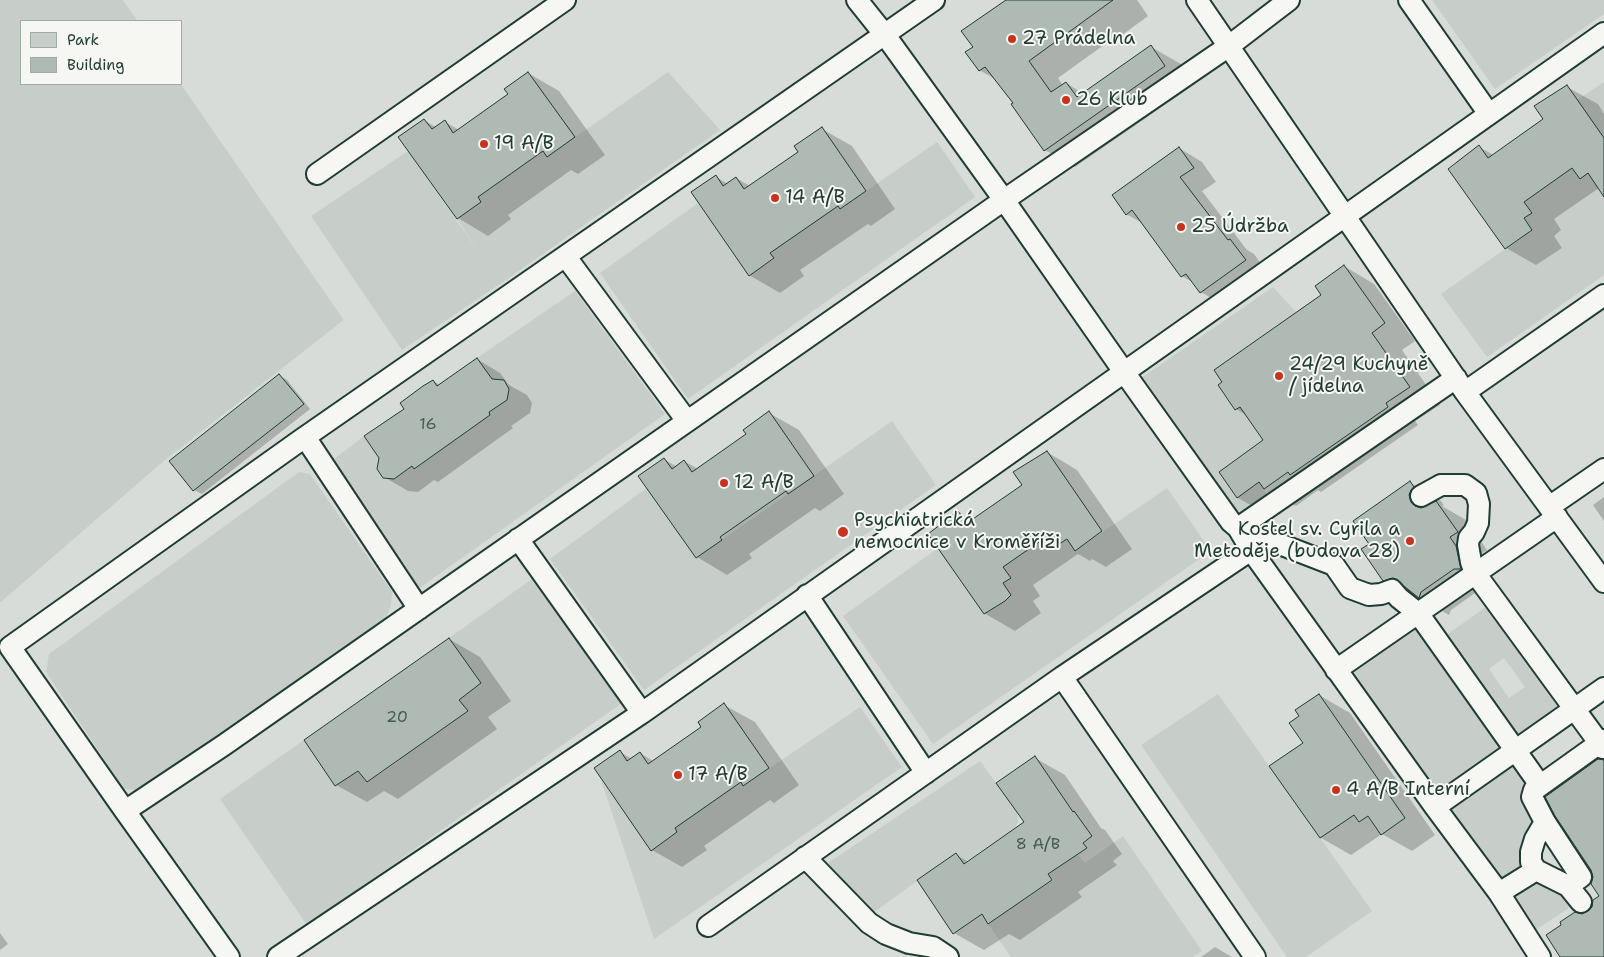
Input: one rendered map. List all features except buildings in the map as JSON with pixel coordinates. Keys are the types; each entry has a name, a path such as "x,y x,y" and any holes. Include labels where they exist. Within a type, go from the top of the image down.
{"street":[{"path":"317,174 565,0"},
{"path":"856,0 886,35 1231,522 1238,528 1251,550 1336,670 1499,892 1540,957"},
{"path":"229,957 10,647 305,438 934,0"},
{"path":"1197,0 1461,385 1604,582"},
{"path":"125,811 224,745 1004,200 1229,46 1289,0"},
{"path":"1409,0 1489,114"},
{"path":"278,957 642,713 1604,33"},
{"path":"566,257 687,422"},
{"path":"1238,528 1604,295"},
{"path":"305,438 419,609"},
{"path":"1336,670 1475,573 1553,512 1604,468"},
{"path":"1421,496 1441,485 1465,485 1476,493 1479,504 1478,523 1474,532 1468,538 1471,562 1475,573 1574,710 1602,744 1540,785 1534,790 1532,797 1545,822 1581,876 1568,886"},
{"path":"1238,528 1334,565 1350,588 1369,595 1381,594 1392,590 1418,613 1540,785"},
{"path":"518,539 642,713"},
{"path":"708,926 1062,677 1251,550"},
{"path":"807,595 926,773"},
{"path":"1062,677 1255,957"},
{"path":"1435,807 1604,688"},
{"path":"1545,822 1535,839 1531,852 1531,862 1536,870 1568,886 1581,902"},
{"path":"805,858 869,923 886,934 909,943 933,947 948,957"},
{"path":"1499,892 1536,870"}],"shaded area":[{"name":"Psychiatrická nemocnice v Kroměříži","path":"123,0 1604,0 1604,957 0,957 0,603 164,461 344,320 182,85 182,20 137,20"}],"green space":[{"path":"0,0 123,0 137,20 20,20 20,85 182,85 344,320 164,461 0,603"},
{"path":"1432,0 1604,0 1604,14 1495,89"},
{"path":"668,72 720,130 402,350 311,216 408,151 478,251 457,219 481,202 478,197 543,151 547,157"},
{"path":"1604,82 1604,138 1577,100"},
{"path":"937,142 975,197 688,399 600,273 698,203 749,276 774,259 770,253 838,206 840,209"},
{"path":"1572,168 1588,173 1596,185 1604,181 1604,275 1487,357 1441,294 1532,230 1524,218 1532,212 1524,202"},
{"path":"1273,287 1296,312 1214,371 1222,382 1218,385 1234,410 1240,407 1285,426 1219,472 1237,498 1259,482 1267,495 1245,511 1239,511 1232,507 1141,378"},
{"path":"575,291 665,414 418,589 334,459 364,436 379,458 377,469 383,478 412,466 414,469 490,415 489,412 507,400 509,389 504,379 492,379 477,358"},
{"path":"892,421 936,485 644,690 550,559 648,487 696,558"},
{"path":"299,472 310,474 392,592 391,605 385,620 148,786 136,790 124,789 46,672 49,654"},
{"path":"1167,488 1211,551 933,744 843,616 938,548 984,614 1011,595 1003,583 1010,578 1003,567 1052,533 1057,544 1067,539 1075,551"},
{"path":"532,579 622,703 307,925 220,799 304,740 335,786 358,771 367,782 400,761 391,747 423,724 433,736 468,712 459,700 481,683 449,638"},
{"path":"1494,601 1571,709 1516,747 1441,639","holes":["1504,658 1525,687 1509,698 1489,669"]},
{"path":"1417,618 1511,749 1442,799 1346,668"},
{"path":"1218,694 1372,911 1306,957 1287,957 1141,745"},
{"path":"860,707 902,767 654,939 601,780 651,850 677,833 675,828 741,782 743,786"},
{"path":"1514,755 1534,782 1522,792 1536,812 1525,869 1502,885 1446,803"},
{"path":"980,761 1017,812 1018,822 1015,828 963,863 956,853 870,915 822,867"},
{"path":"1123,836 1202,951 1193,957 1011,957 988,924 1054,880 1044,868 1077,854 1085,863"},
{"path":"1539,878 1575,904 1534,931 1508,893"}],"place":[{"name":"27 Prádelna","path":"1012,39"},
{"name":"26 Klub","path":"1066,100"},
{"name":"19 A/B","path":"484,144"},
{"name":"14 A/B","path":"775,198"},
{"name":"25 Údržba","path":"1181,227"},
{"name":"24/29 Kuchyně / jídelna","path":"1279,376"},
{"name":"12 A/B","path":"724,483"},
{"name":"Psychiatrická nemocnice v Kroměříži","path":"843,532"},
{"name":"Kostel sv. Cyrila a Metoděje (budova 28)","path":"1410,541"},
{"name":"17 A/B","path":"678,775"},
{"name":"4 A/B Interní","path":"1336,790"}]}
